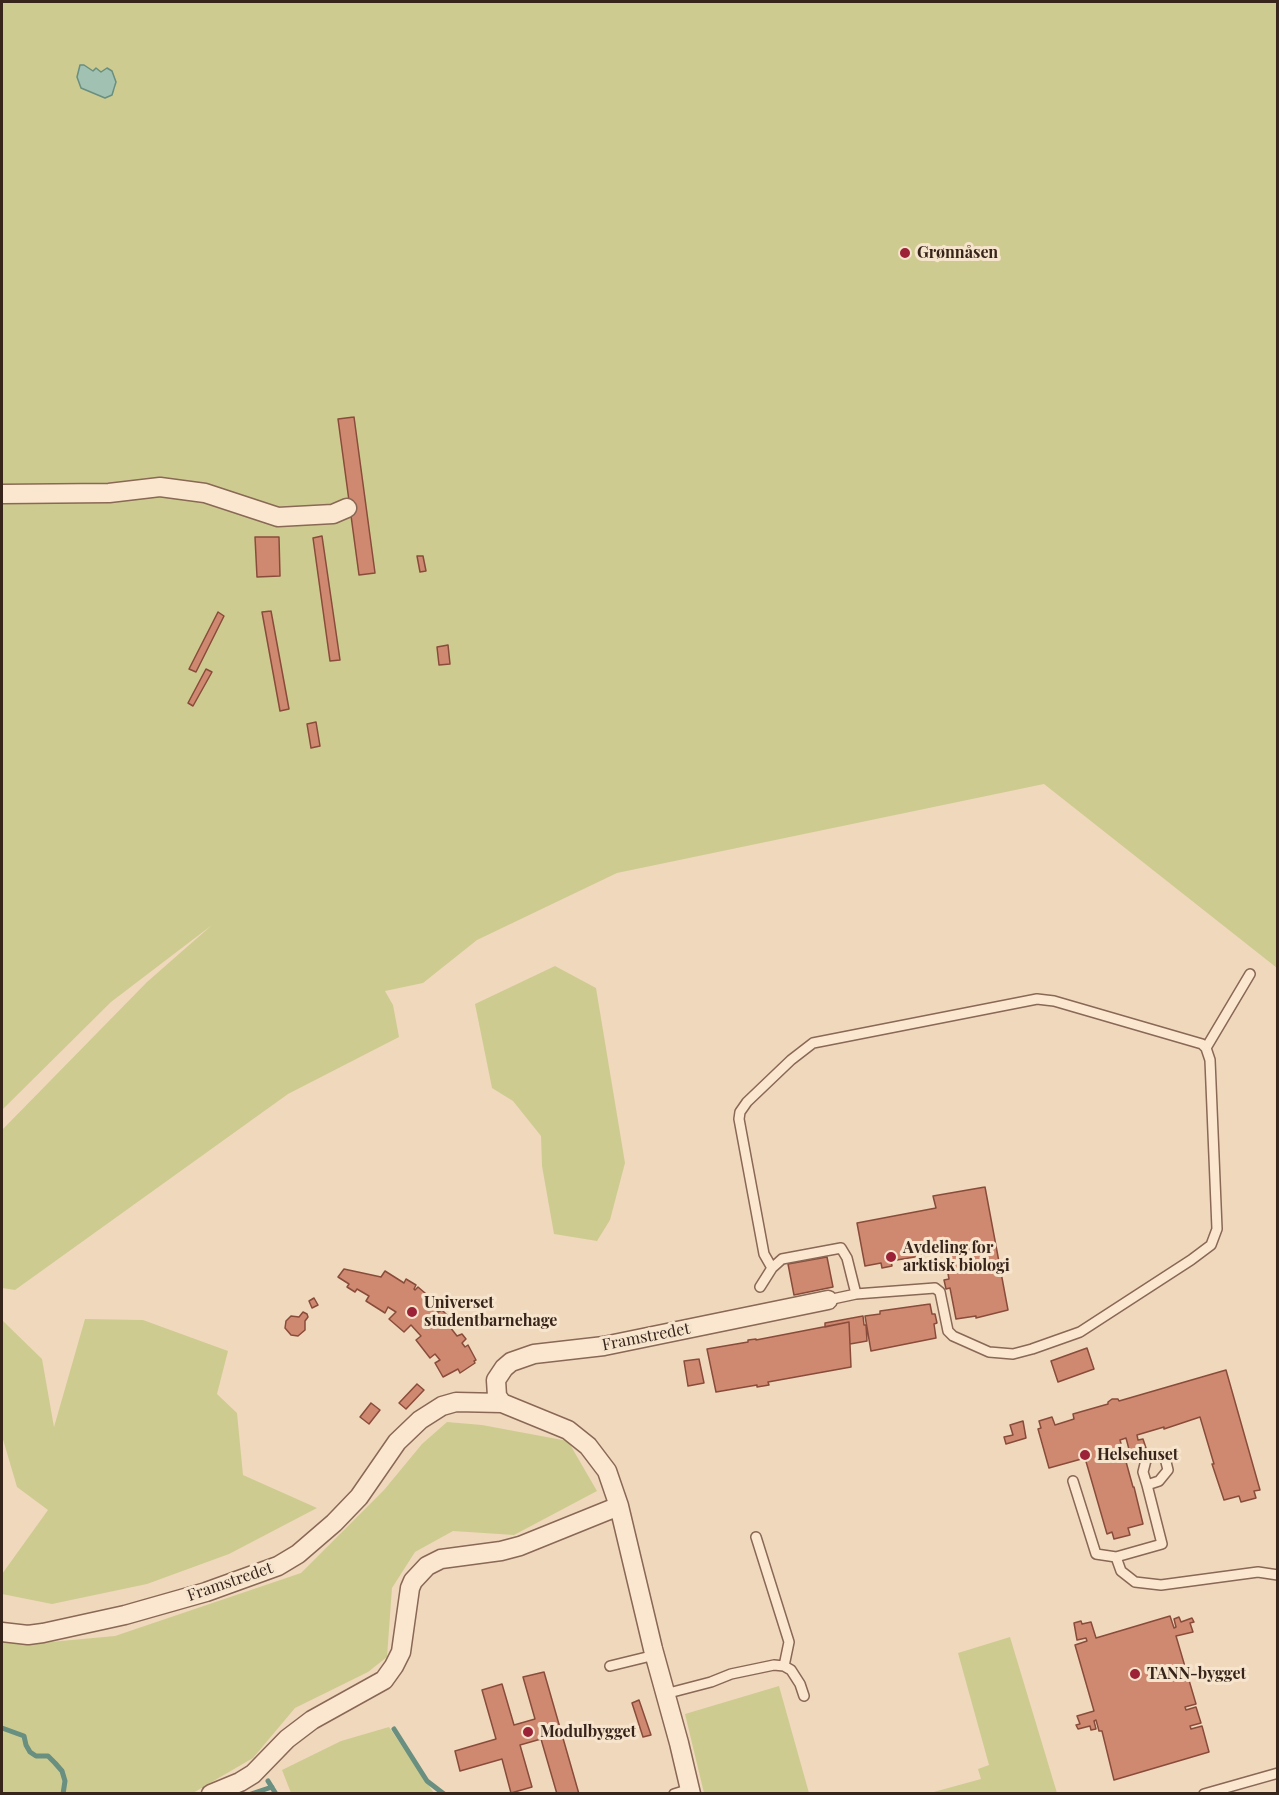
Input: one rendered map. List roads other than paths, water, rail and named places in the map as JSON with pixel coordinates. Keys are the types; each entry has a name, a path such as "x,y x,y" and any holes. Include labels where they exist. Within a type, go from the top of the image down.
{"street":[{"path":"2,494 109,493 160,487 205,493 278,517 333,514 347,508"},
{"name":"Framstredet","path":"685,1792 665,1694 619,1506 607,1471 579,1438 550,1421 512,1408 502,1402 497,1396 496,1380 504,1368 520,1358 534,1354 628,1342 828,1300"},
{"name":"Framstredet","path":"2,1632 28,1635 125,1616 206,1592 278,1566 298,1554 334,1523 359,1497 397,1442 420,1420 442,1406 456,1402 502,1402"},
{"path":"210,1794 253,1774 287,1739 312,1720 384,1680 401,1652 410,1588 413,1581 427,1566 441,1559 501,1551 520,1546 619,1506"}],"lane":[{"path":"1206,1048 1250,974"},
{"path":"772,1268 764,1254 739,1119 740,1112 747,1102 791,1059 813,1043 1037,999 1054,1000 1202,1044 1206,1048 1210,1060 1217,1229 1211,1245 1191,1260 1080,1332 1013,1354 989,1352 953,1336 948,1330 940,1292 935,1288 856,1294 828,1300"},
{"path":"760,1287 772,1268 782,1259 841,1248 847,1258 856,1294"},
{"path":"1073,1481 1096,1554 1116,1557 1162,1544 1147,1485"},
{"path":"756,1537 789,1642 784,1666"},
{"path":"1116,1557 1121,1571 1135,1582 1152,1584 1161,1585 1258,1572 1278,1575"},
{"path":"610,1666 655,1655"},
{"path":"665,1694 762,1667 784,1666 795,1675 804,1696"},
{"path":"1204,1794 1254,1775 1278,1773"}],"waterway":[{"path":"2,1728 24,1736 30,1752 36,1756 48,1756 55,1763 62,1771 65,1781 63,1794"},
{"path":"394,1729 427,1781 444,1794"},
{"path":"268,1781 276,1794"},
{"path":"251,1794 272,1787"}],"place":[{"name":"Grønnåsen","path":"905,253"},
{"name":"Avdeling for arktisk biologi","path":"891,1257"},
{"name":"Universet studentbarnehage","path":"412,1312"},
{"name":"Helsehuset","path":"1085,1455"},
{"name":"TANN-bygget","path":"1135,1674"},
{"name":"Modulbygget","path":"528,1732"}]}
